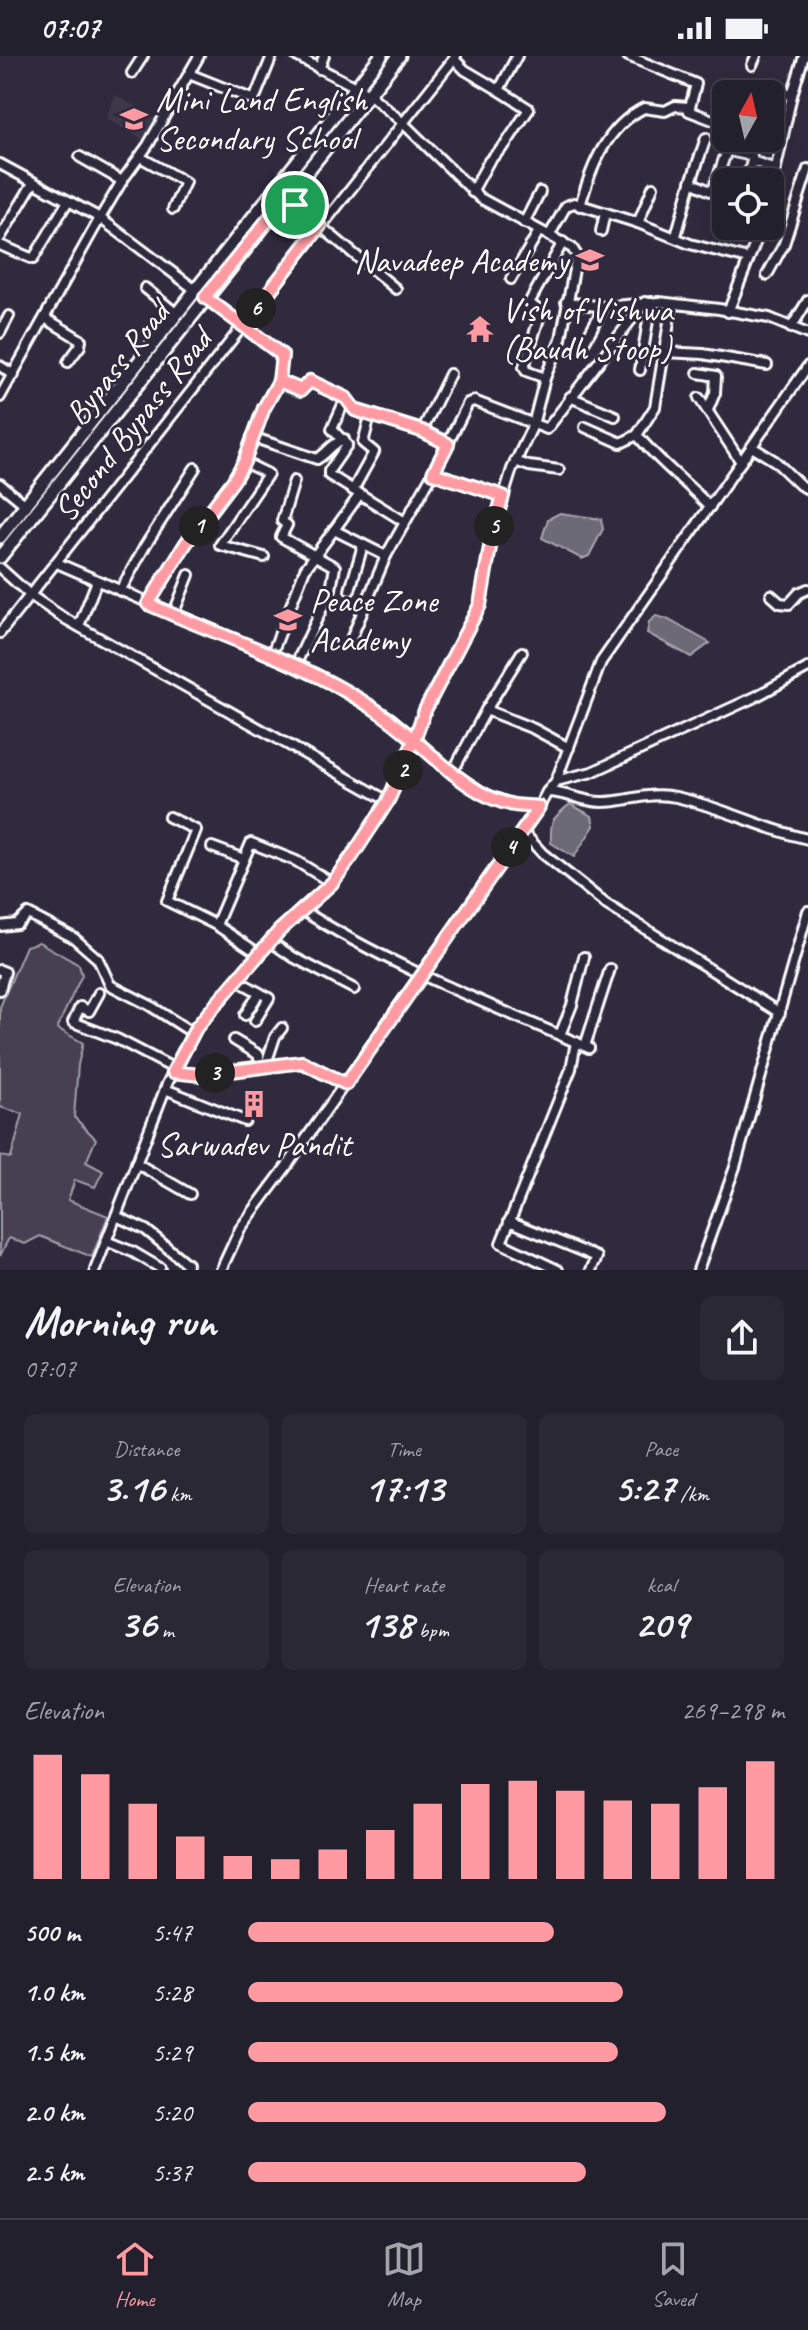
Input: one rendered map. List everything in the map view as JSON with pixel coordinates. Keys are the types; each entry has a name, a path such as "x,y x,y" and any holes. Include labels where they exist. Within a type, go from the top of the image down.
{"main road":[{"name":"Bypass Road","path":"0,537 30,508 201,293 381,56"},
{"name":"Bypass Road","path":"0,557 30,508 177,314 201,293 284,200 399,56"}],"street":[{"path":"132,73 143,56"},
{"path":"0,397 100,218 199,56"},
{"path":"189,74 254,100 272,56"},
{"path":"95,1270 165,1089 193,1033 271,942 332,883 388,801 425,710 480,605 493,530 503,496 515,461 533,425 545,378 561,339 576,254 563,242 490,205 472,192 402,122 369,94 296,56"},
{"path":"319,69 324,56"},
{"path":"499,90 517,56"},
{"path":"628,56 696,84 689,107 692,114 712,120"},
{"path":"776,168 804,56"},
{"path":"455,58 465,70 529,109 505,145 489,161 472,192"},
{"name":"Second Bypass Road","path":"30,595 455,58"},
{"path":"784,93 792,95"},
{"path":"580,206 599,152 621,123 644,108 667,111 675,106 689,107"},
{"path":"676,236 706,138"},
{"path":"691,182 710,191 714,188 729,152"},
{"path":"734,152 752,156 750,168"},
{"path":"80,157 122,181"},
{"path":"140,157 185,182 173,209"},
{"path":"752,161 773,168"},
{"path":"0,164 100,218 282,355 279,381 252,437 244,462 186,543 148,604"},
{"path":"767,275 784,244 808,169"},
{"path":"0,238 33,183"},
{"path":"638,223 653,187"},
{"path":"524,223 540,192"},
{"path":"284,200 295,205 396,289"},
{"path":"0,245 33,259 68,201"},
{"path":"549,236 570,203 638,223 690,244 748,259"},
{"path":"601,231 605,213"},
{"path":"511,279 539,231"},
{"path":"728,312 756,240"},
{"path":"545,378 526,371 524,367 541,312 529,303 563,242"},
{"path":"145,288 177,314"},
{"path":"791,328 808,300"},
{"path":"566,302 604,307 648,302 672,304 769,318 808,334"},
{"path":"640,370 648,302"},
{"path":"351,639 386,556 470,401 547,429 648,302"},
{"path":"585,427 621,443 637,435 655,407 672,304"},
{"path":"582,346 604,307"},
{"path":"0,333 9,316"},
{"path":"45,318 81,340 68,362"},
{"path":"665,352 703,354 767,365"},
{"path":"0,366 14,375"},
{"path":"221,1270 240,1229 346,1084 556,781 601,662 808,366"},
{"path":"698,373 716,376 715,393 708,410"},
{"path":"422,431 450,374"},
{"path":"279,381 301,390 310,381 346,398 355,410 422,431 448,444"},
{"path":"570,397 615,416"},
{"path":"346,398 332,429 347,445 328,473 405,522"},
{"path":"699,398 741,462"},
{"path":"271,656 291,601 313,556 334,530 357,492 374,452 363,443 370,416"},
{"path":"637,435 653,455 683,479 710,507"},
{"path":"252,437 317,459 326,454 334,442 344,439"},
{"path":"752,447 775,461 808,489"},
{"path":"515,461 559,470"},
{"path":"244,462 268,474 220,545 264,557"},
{"path":"120,591 195,468"},
{"path":"433,473 503,496"},
{"path":"294,481 286,500 287,509 282,521 287,525 281,537 335,567 331,589 295,666"},
{"path":"0,484 30,508"},
{"path":"334,530 386,556"},
{"path":"350,590 363,545"},
{"path":"57,563 316,675 390,718 452,773 486,795 514,805 539,807"},
{"path":"0,568 30,595 62,617 388,801"},
{"path":"173,615 189,575"},
{"path":"79,626 97,581"},
{"path":"771,595 780,603 789,604 799,593 808,589"},
{"path":"0,633 30,595"},
{"path":"452,773 522,652"},
{"path":"556,781 592,772 753,698 808,668"},
{"path":"486,710 534,729 569,748"},
{"path":"547,792 563,792 604,802 641,795 676,797 808,839"},
{"path":"169,817 196,830 167,901 216,925 261,955"},
{"path":"522,831 542,853 607,905 780,1013"},
{"path":"216,925 251,843 296,861 332,883"},
{"path":"212,847 244,859"},
{"path":"302,910 422,974 587,1047 610,969"},
{"path":"698,1270 728,1191 808,911"},
{"path":"0,926 17,924 28,914 74,938 98,959 110,985 193,1033"},
{"path":"271,942 354,989"},
{"path":"560,1035 572,1005 584,957"},
{"path":"0,970 5,972 0,990"},
{"path":"237,980 269,998 255,1021"},
{"path":"99,993 89,1011 80,1007 73,1022 117,1039 174,1070 200,1075 302,1062 346,1084"},
{"path":"245,1015 259,993"},
{"path":"262,1068 271,1035 282,1028"},
{"path":"234,1040 259,1055 262,1068"},
{"path":"558,1270 501,1243 571,1069 576,1042"},
{"path":"165,1089 245,1121"},
{"path":"136,1163 190,1194"},
{"path":"116,1216 146,1230 187,1264 185,1270"},
{"path":"509,1221 597,1257 591,1270"},
{"path":"106,1241 160,1268"}],"shaded area":[{"name":"Mini Land English Secondary School","path":"115,95 160,119 147,142 106,118"},
{"path":"560,513 601,519 603,529 589,556 582,559 542,538 548,519"},
{"path":"656,616 710,643 691,657 647,633 649,622"},
{"path":"570,804 592,816 594,826 574,857 551,843 553,820"},
{"path":"39,942 79,965 82,975 57,1028 83,1043 74,1117 96,1139 86,1162 103,1171 95,1187 75,1180 68,1200 108,1216 92,1257 40,1236 25,1244 9,1238 0,1256 0,1156 11,1158 23,1114 0,1107 0,1007 26,946"}],"place":[{"name":"Mini Land English Secondary School","path":"134,119"},
{"name":"Navadeep Academy","path":"590,260"},
{"name":"Vish of Vishwa (Baudh Stoop)","path":"480,329"},
{"name":"Peace Zone Academy","path":"288,620"},
{"name":"Sarwadev Pandit","path":"254,1104"}],"route":[{"path":"295,205 284,200 205,297 282,355 279,381 233,481 186,543 148,604 316,675 390,718 414,740 388,801 351,858 332,883 279,931 210,1011 196,1028 173,1072 200,1075 302,1062 346,1084 539,807 514,805 486,795 452,773 414,740 425,710 480,605 493,530 503,496 433,473 448,444 422,431 355,410 346,398 310,381 301,390 279,381 282,363 282,355 243,325 320,226 295,205"}]}
